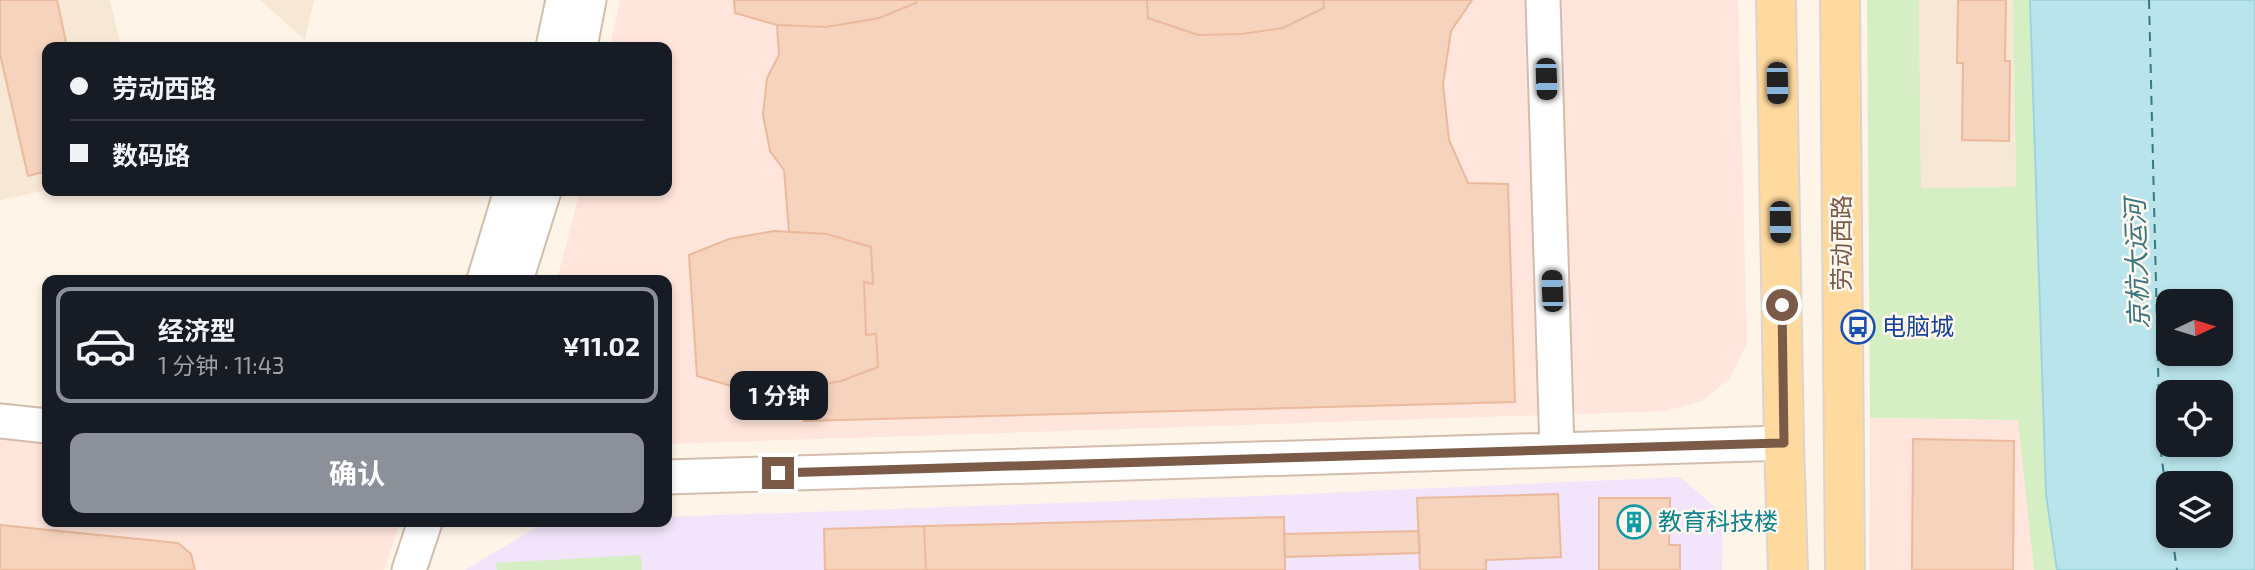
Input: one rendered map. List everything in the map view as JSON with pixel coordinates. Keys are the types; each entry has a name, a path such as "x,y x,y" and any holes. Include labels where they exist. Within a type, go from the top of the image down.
{"main road":[{"path":"1776,0 1788,570"},
{"name":"劳动西路","path":"1840,0 1845,570"}],"street":[{"path":"554,42 563,0"},
{"path":"581,42 589,0"},
{"path":"1543,0 1558,450"},
{"path":"486,275 509,196"},
{"path":"518,275 542,196"},
{"path":"0,421 42,425"},
{"path":"672,477 1784,443"},
{"path":"409,570 423,527"}],"shaded area":[{"path":"0,0 110,0 120,42 42,42 42,191 0,200"},
{"path":"260,0 314,0 305,40"},
{"path":"620,0 1738,0 1747,343 1730,378 1702,401 1665,411 672,444 672,275 558,275 579,196 672,196 672,42 611,42"},
{"path":"1919,0 2013,0 2016,187 1921,188"},
{"path":"1870,418 2019,420 2034,570 1869,570"},
{"path":"0,438 42,442 42,527 398,527 384,570 0,570"},
{"path":"1680,477 1723,514 1722,570 465,570 537,527 672,527 672,517 1259,496"}],"green space":[{"path":"1867,0 1919,0 1921,188 2016,187 2013,0 2030,0 2046,494 2057,570 2034,570 2018,420 1870,418"},
{"path":"641,555 642,570 497,570 496,563"}],"water":[{"name":"京杭大运河","path":"2030,0 2255,0 2255,570 2057,570 2046,494"}],"building":[{"path":"0,0 57,0 66,42 42,42 42,172 28,176 0,54"},
{"path":"734,0 916,0 916,3 879,18 826,27 777,25 735,13"},
{"path":"916,0 1147,0 1148,18 1198,35 1242,34 1283,28 1324,8 1323,0 1472,0 1451,31 1443,84 1449,140 1468,183 1508,184 1515,402 804,421 802,388 841,381 878,367 876,334 866,335 864,282 873,284 871,247 827,234 789,232 784,170 770,151 763,115 767,78 779,55 777,25 826,27 879,18 916,3"},
{"path":"1147,0 1323,0 1324,8 1283,28 1242,34 1198,35 1148,18"},
{"path":"1958,0 2006,0 2005,61 2010,61 2009,141 1962,140 1963,63 1957,63"},
{"path":"774,231 827,234 871,247 873,284 864,282 866,335 876,334 878,367 841,381 788,390 738,388 697,376 689,255 729,239"},
{"path":"1913,439 2014,441 2013,570 1912,570"},
{"path":"1558,494 1561,557 1486,560 1486,570 1420,570 1417,498"},
{"name":"教育科技楼","path":"1599,498 1670,498 1669,545 1680,545 1680,570 1599,570"},
{"path":"1284,517 1285,570 926,570 924,526"},
{"path":"0,525 178,543 191,554 195,570 0,570"},
{"path":"924,526 926,570 825,570 824,529"},
{"path":"1419,531 1420,553 1285,557 1284,534"}],"ferry route":[{"path":"2149,0 2160,445 2163,471"},
{"path":"2174,548 2177,570"}],"place":[{"name":"电脑城","path":"1858,327"},
{"name":"教育科技楼","path":"1634,522"}],"route":[{"path":"778,473 1784,443 1782,305"}]}
